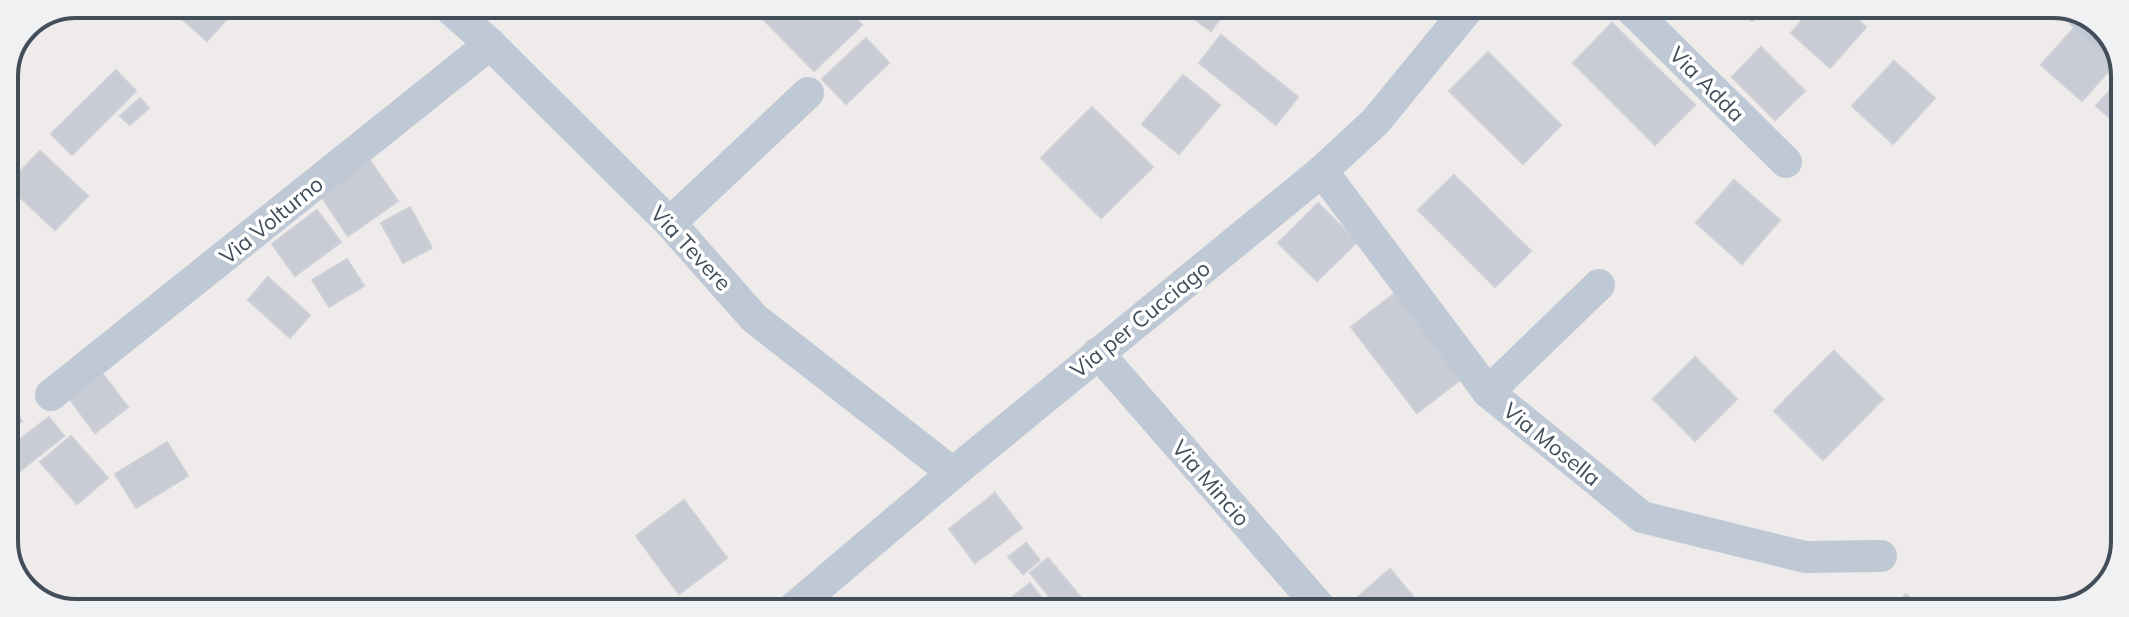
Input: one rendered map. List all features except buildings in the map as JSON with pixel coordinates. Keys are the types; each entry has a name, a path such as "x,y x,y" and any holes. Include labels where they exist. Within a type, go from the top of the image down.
{"street":[{"name":"Via Tevere","path":"461,18 670,223 754,318 953,473"},
{"name":"Via per Cucciago","path":"804,599 1098,353 1322,171 1376,121 1460,18"},
{"name":"Via Adda","path":"1640,18 1786,162"},
{"name":"Via Volturno","path":"51,395 490,44"},
{"path":"670,223 808,93"},
{"name":"Via Mosella","path":"1322,171 1488,392 1642,517 1805,557 1881,556"},
{"path":"1488,392 1599,285"},
{"name":"Via Mincio","path":"1098,353 1313,599"}]}
